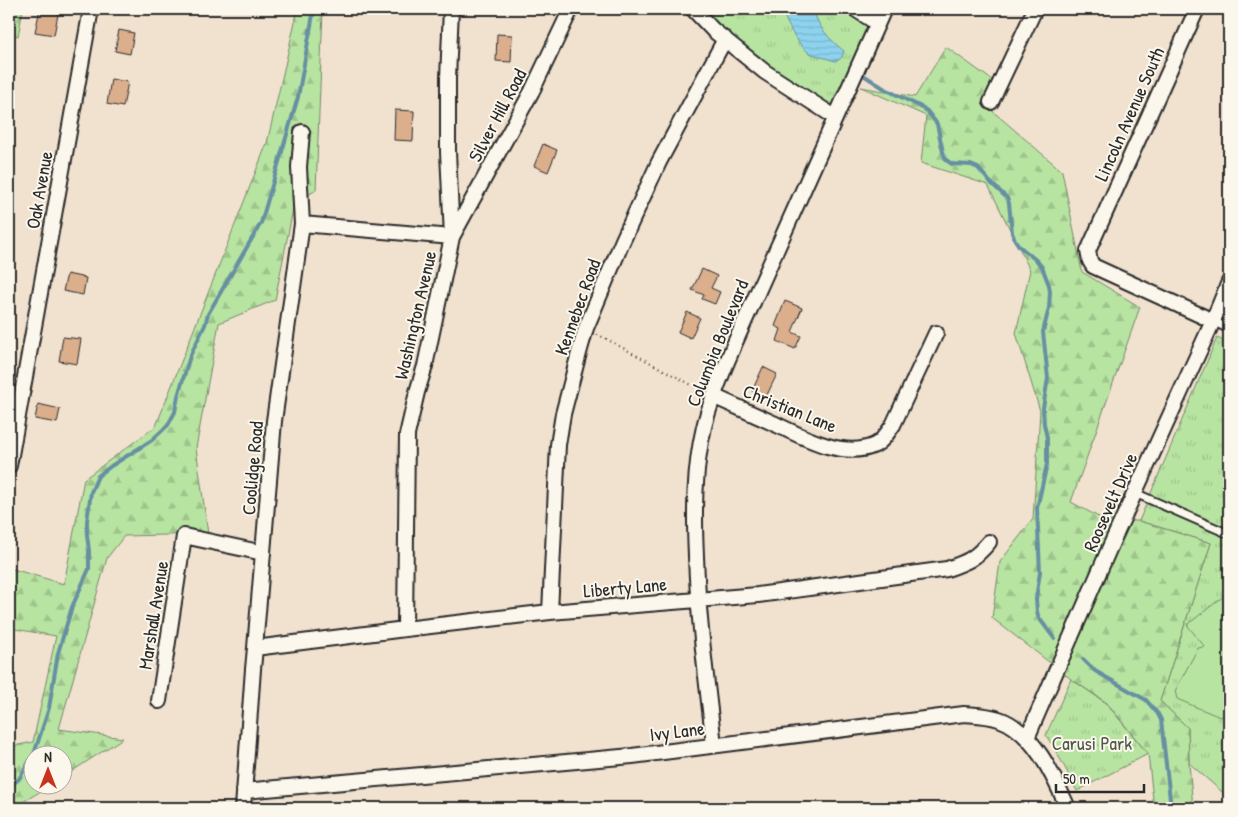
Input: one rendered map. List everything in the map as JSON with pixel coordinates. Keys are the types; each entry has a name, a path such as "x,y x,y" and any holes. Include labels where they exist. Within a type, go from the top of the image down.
{"street":[{"name":"Oak Avenue","path":"9,466 91,9"},
{"name":"Washington Avenue","path":"405,629 407,435 425,366 452,237 448,143 451,9"},
{"name":"Silver Hill Road","path":"452,237 532,91 571,9"},
{"path":"693,9 713,30 765,72 835,118"},
{"path":"855,9 877,23"},
{"name":"Columbia Boulevard","path":"714,745 698,600 694,513 696,480 704,428 713,396 738,336 884,9"},
{"path":"992,102 1035,9"},
{"name":"Lincoln Avenue South","path":"1197,9 1088,251 1093,266 1213,321"},
{"name":"Kennebec Road","path":"550,612 558,446 570,384 586,328 623,240 659,162 725,39"},
{"name":"Coolidge Road","path":"243,808 252,669 274,421 302,224 299,167 302,132"},
{"path":"302,224 452,237"},
{"name":"Roosevelt Drive","path":"1026,738 1229,282"},
{"name":"Christian Lane","path":"713,396 819,444 842,449 860,449 875,444 883,438 893,425 936,333"},
{"name":"Marshall Avenue","path":"159,700 184,536 263,553"},
{"name":"Liberty Lane","path":"255,648 550,612 758,595 947,569 966,563 979,554 989,542"},
{"name":"Ivy Lane","path":"244,791 632,756 964,714 1000,719 1010,724 1026,738 1038,751 1052,774 1068,808"}],"lane":[{"path":"1213,321 1229,328"},
{"path":"1135,493 1229,534"}],"path":[{"path":"586,328 713,396"}],"green space":[{"path":"9,9 23,9 18,36 9,33"},
{"path":"298,9 323,9 316,190 294,204 275,300 219,323 196,448 208,534 124,536 107,558 59,729 123,738 72,771 72,744 23,744 33,742 56,636 9,628 9,568 64,584 84,479 156,426 267,143"},
{"path":"704,9 853,9 869,26 828,116 726,40"},
{"path":"946,47 992,80 982,102 1062,171 1082,272 1140,307 1071,502 1106,521 1139,521 1211,543 1160,701 1188,728 1193,808 1154,808 1148,754 1107,703 1071,679 992,618 1000,562 1033,519 1040,411 1016,333 1030,270 988,185 921,163 926,116 861,87 915,97"},
{"path":"1217,338 1229,343 1229,798 1189,763 1188,728 1160,701 1211,543 1139,521"},
{"path":"1229,592 1229,714 1220,717 1177,699 1175,691 1198,648 1205,647 1187,625"},
{"name":"Carusi Park","path":"1071,679 1106,703 1148,754 1077,791 1046,735"},
{"path":"22,744 22,794 36,794 13,808 9,808 9,747"}],"water":[{"path":"781,9 813,9 825,32 844,51 841,58 835,61 809,53 789,27"}],"building":[{"path":"40,9 59,9 54,35 35,32"},
{"path":"119,30 134,33 130,54 115,51"},
{"path":"497,34 512,35 511,62 496,61"},
{"path":"111,79 128,82 123,107 107,104"},
{"path":"395,110 414,111 413,141 394,140"},
{"path":"543,144 557,150 548,172 534,166"},
{"path":"702,269 717,276 711,288 720,292 715,304 702,299 704,295 692,290"},
{"path":"67,274 86,278 83,295 63,291"},
{"path":"785,301 802,308 792,332 801,336 795,349 777,341 781,329 775,326"},
{"path":"687,312 700,318 691,338 678,332"},
{"path":"63,337 81,339 77,364 59,361"},
{"path":"763,367 777,374 766,397 752,391"},
{"path":"38,404 60,409 57,423 35,419"}],"waterway":[{"path":"37,744 49,708 58,653 72,607 89,569 87,521 91,492 98,476 152,440 168,425 175,412 190,356 205,325 208,314 261,223 298,97 314,9"},
{"path":"865,76 927,111 937,124 946,160 952,164 971,165 978,168 1007,198 1012,233 1015,240 1042,267 1049,285 1049,308 1043,332 1048,378 1043,408 1047,438 1047,464 1037,508 1040,572 1036,599 1039,618 1054,638"},
{"path":"1083,659 1095,671 1146,700 1158,714 1161,720 1171,808"},
{"path":"9,787 22,774"}]}
